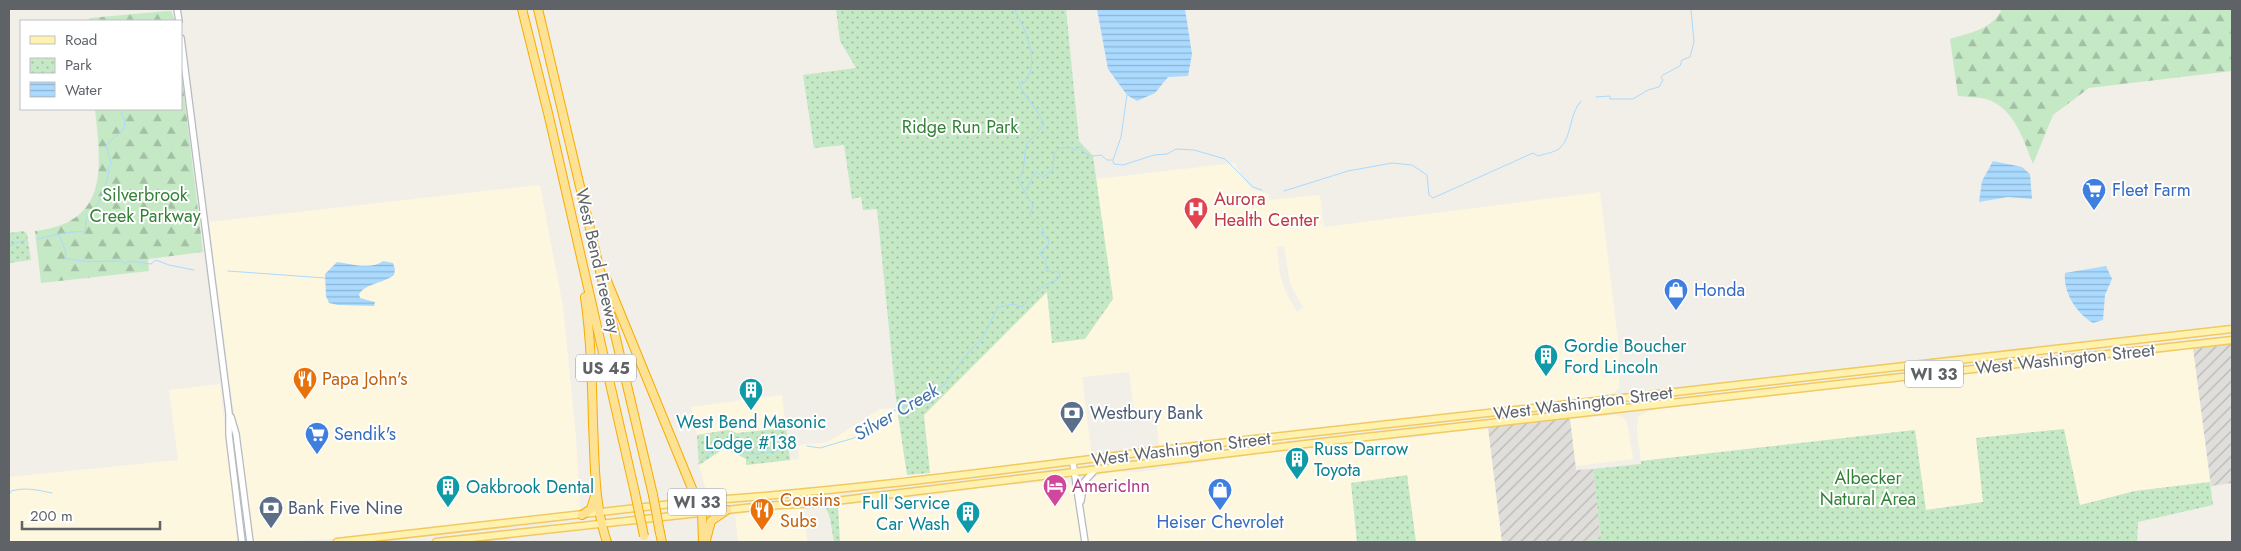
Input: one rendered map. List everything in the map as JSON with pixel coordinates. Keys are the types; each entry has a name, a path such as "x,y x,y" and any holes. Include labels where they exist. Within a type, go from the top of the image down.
{"highway":[{"name":"West Bend Freeway","path":"522,9 549,117 645,539"},
{"name":"West Bend Freeway","path":"538,9 653,495 662,542"},
{"path":"577,243 589,325 596,494 601,524 607,542"},
{"path":"594,246 698,502 702,513 704,542"},
{"path":"582,515 590,509 596,494"},
{"path":"704,542 711,521 728,510"}],"main road":[{"name":"West Washington Street","path":"337,542 698,502 816,492 1074,463 1180,448 2232,329"},
{"name":"West Washington Street","path":"436,542 728,510 820,503 1316,443 2232,340"}],"street":[{"path":"182,46 229,413 228,435 242,542"},
{"path":"229,413 236,434 250,542"},
{"path":"1074,463 1084,542"},
{"path":"1080,506 1084,482 1094,471"}],"shaded area":[{"path":"1235,163 1251,189 1269,194 1270,200 1320,195 1324,227 1600,192 1619,349 1619,388 1613,393 1580,400 1382,423 1352,424 1159,450 1156,415 1135,418 1129,372 1082,377 1092,458 786,492 708,498 699,465 725,448 746,459 747,465 799,459 798,445 828,442 880,409 897,408 907,475 924,415 1047,291 1052,342 1113,299 1096,179","holes":["1284,246 1290,284 1303,307 1297,312 1287,295 1280,275 1277,247"]},
{"path":"540,185 563,307 576,437 580,512 330,539 254,542 246,477 232,400 209,222"},
{"path":"2232,343 2232,483 2211,486 2193,348"},
{"path":"2193,348 2210,482 2135,491 2080,506 2063,429 1976,438 1983,502 1925,510 1915,430 1641,461 1637,432 1638,417 1646,412 1659,409 2057,363 2135,357"},
{"path":"220,384 237,542 9,542 9,477 178,460 169,390"},
{"path":"782,395 786,428 737,433 728,430 697,435 691,407"},
{"path":"1615,415 1623,417 1627,423 1633,459 1576,466 1570,419"},
{"path":"1570,419 1576,470 1593,469 1601,539 1574,542 1502,542 1488,427"},
{"path":"1488,427 1502,542 1416,542 1407,476 1351,483 1357,542 1087,542 1083,510 1084,492 1086,483 1094,477 1112,472 1140,472 1221,459 1355,442 1422,437 1443,432"},
{"path":"1066,480 1072,486 1074,493 1081,542 840,542 838,505 889,501 988,487"},
{"path":"804,508 807,542 738,542 735,514"}],"green space":[{"name":"Ridge Run Park","path":"836,9 1066,9 1079,141 1093,156 1113,299 1085,339 1052,343 1047,292 924,415 930,473 907,475 897,408 877,209 863,210 861,197 852,199 844,145 814,148 803,75 856,68 840,41"},
{"path":"2002,9 2232,9 2232,71 2089,88 2053,115 2033,164 2017,126 2004,109 1986,99 1958,96 1950,39 1987,26 1993,22"},
{"path":"171,11 175,20 88,20 90,18"},
{"name":"Silverbrook Creek Parkway","path":"182,78 203,252 148,259 149,271 41,283 35,231 59,226 77,216 89,204 95,188 99,151 95,110 182,110"},
{"path":"24,231 27,234 31,260 9,263 9,233"},
{"path":"786,428 790,460 746,465 746,459 725,448 699,465 697,435 728,430 737,433"},
{"name":"Albecker Natural Area","path":"2064,429 2080,505 2135,491 2210,482 2213,505 2138,522 2137,542 1574,542 1601,539 1593,469 1641,464 1641,461 1915,430 1926,510 1983,502 1976,438"},
{"path":"1407,475 1416,542 1357,542 1351,483"},
{"path":"826,508 838,508 840,542 834,542 830,518"}],"water":[{"path":"1097,9 1185,9 1192,54 1188,76 1168,77 1155,93 1137,101 1127,95 1108,69"},
{"path":"1993,161 2022,167 2030,174 2032,199 2008,197 1979,202 1982,181"},
{"path":"383,261 393,263 394,275 371,285 359,294 360,298 375,302 374,306 329,303 326,296 325,274 337,262 367,266"},
{"path":"2106,266 2112,279 2105,295 2103,320 2093,323 2081,314 2068,295 2065,273"}],"waterway":[{"name":"Silver Creek","path":"807,446 820,448 854,438 891,412 931,395 944,385 971,349 982,339 998,307 1014,304 1022,307 1038,290 1060,277 1059,272 1046,271 1046,261 1040,253 1049,244 1048,239 1042,235 1043,228 1030,215 1033,205 1018,180 1023,172 1026,145 1044,125 1019,83 1025,82 1030,74 1032,65 1027,35 1014,9"},
{"path":"1596,97 1610,96 1610,99 1633,99 1648,90 1659,87 1663,80 1661,77 1663,75 1680,66 1682,60 1690,57 1694,42 1691,9"},
{"path":"1027,190 1031,179 1037,172 1043,177 1053,170 1054,154 1060,148 1069,147 1075,150 1080,147 1089,155 1101,155 1107,160 1113,160 1121,137 1127,95"},
{"path":"1284,191 1348,171 1392,163 1412,165 1427,175 1429,195 1433,198 1533,153 1538,156 1560,148 1567,138 1574,112 1581,101"},
{"path":"38,239 68,233 85,232 86,220 102,197 109,172 108,169 111,163 106,145 124,129 125,120 121,114 123,110"},
{"path":"1113,161 1114,164 1123,165 1154,155 1167,154 1176,149 1194,150 1225,159 1253,187 1262,190"},
{"path":"59,235 66,252 65,258 72,260 122,261 124,264 130,261 151,264 156,260 169,265 194,270"},
{"path":"9,246 25,240"},
{"path":"228,271 325,278"},
{"name":"Silver Creek","path":"698,464 715,450 725,445 736,446 743,452 750,454 778,451"},
{"name":"Silver Creek","path":"9,495 11,491 22,489 52,493"}],"place":[{"name":"Fleet Farm","path":"2094,211"},
{"name":"Aurora Health Center","path":"1196,230"},
{"name":"Honda","path":"1676,311"},
{"name":"Gordie Boucher Ford Lincoln","path":"1546,377"},
{"name":"Papa John's","path":"305,400"},
{"name":"West Bend Masonic Lodge #138","path":"751,411"},
{"name":"Westbury Bank","path":"1072,434"},
{"name":"Sendik's","path":"317,455"},
{"name":"Russ Darrow Toyota","path":"1297,480"},
{"name":"AmericInn","path":"1055,507"},
{"name":"Oakbrook Dental","path":"448,508"},
{"name":"Heiser Chevrolet","path":"1220,511"},
{"name":"Bank Five Nine","path":"271,529"},
{"name":"Cousins Subs","path":"762,531"},
{"name":"Full Service Car Wash","path":"968,534"}]}
